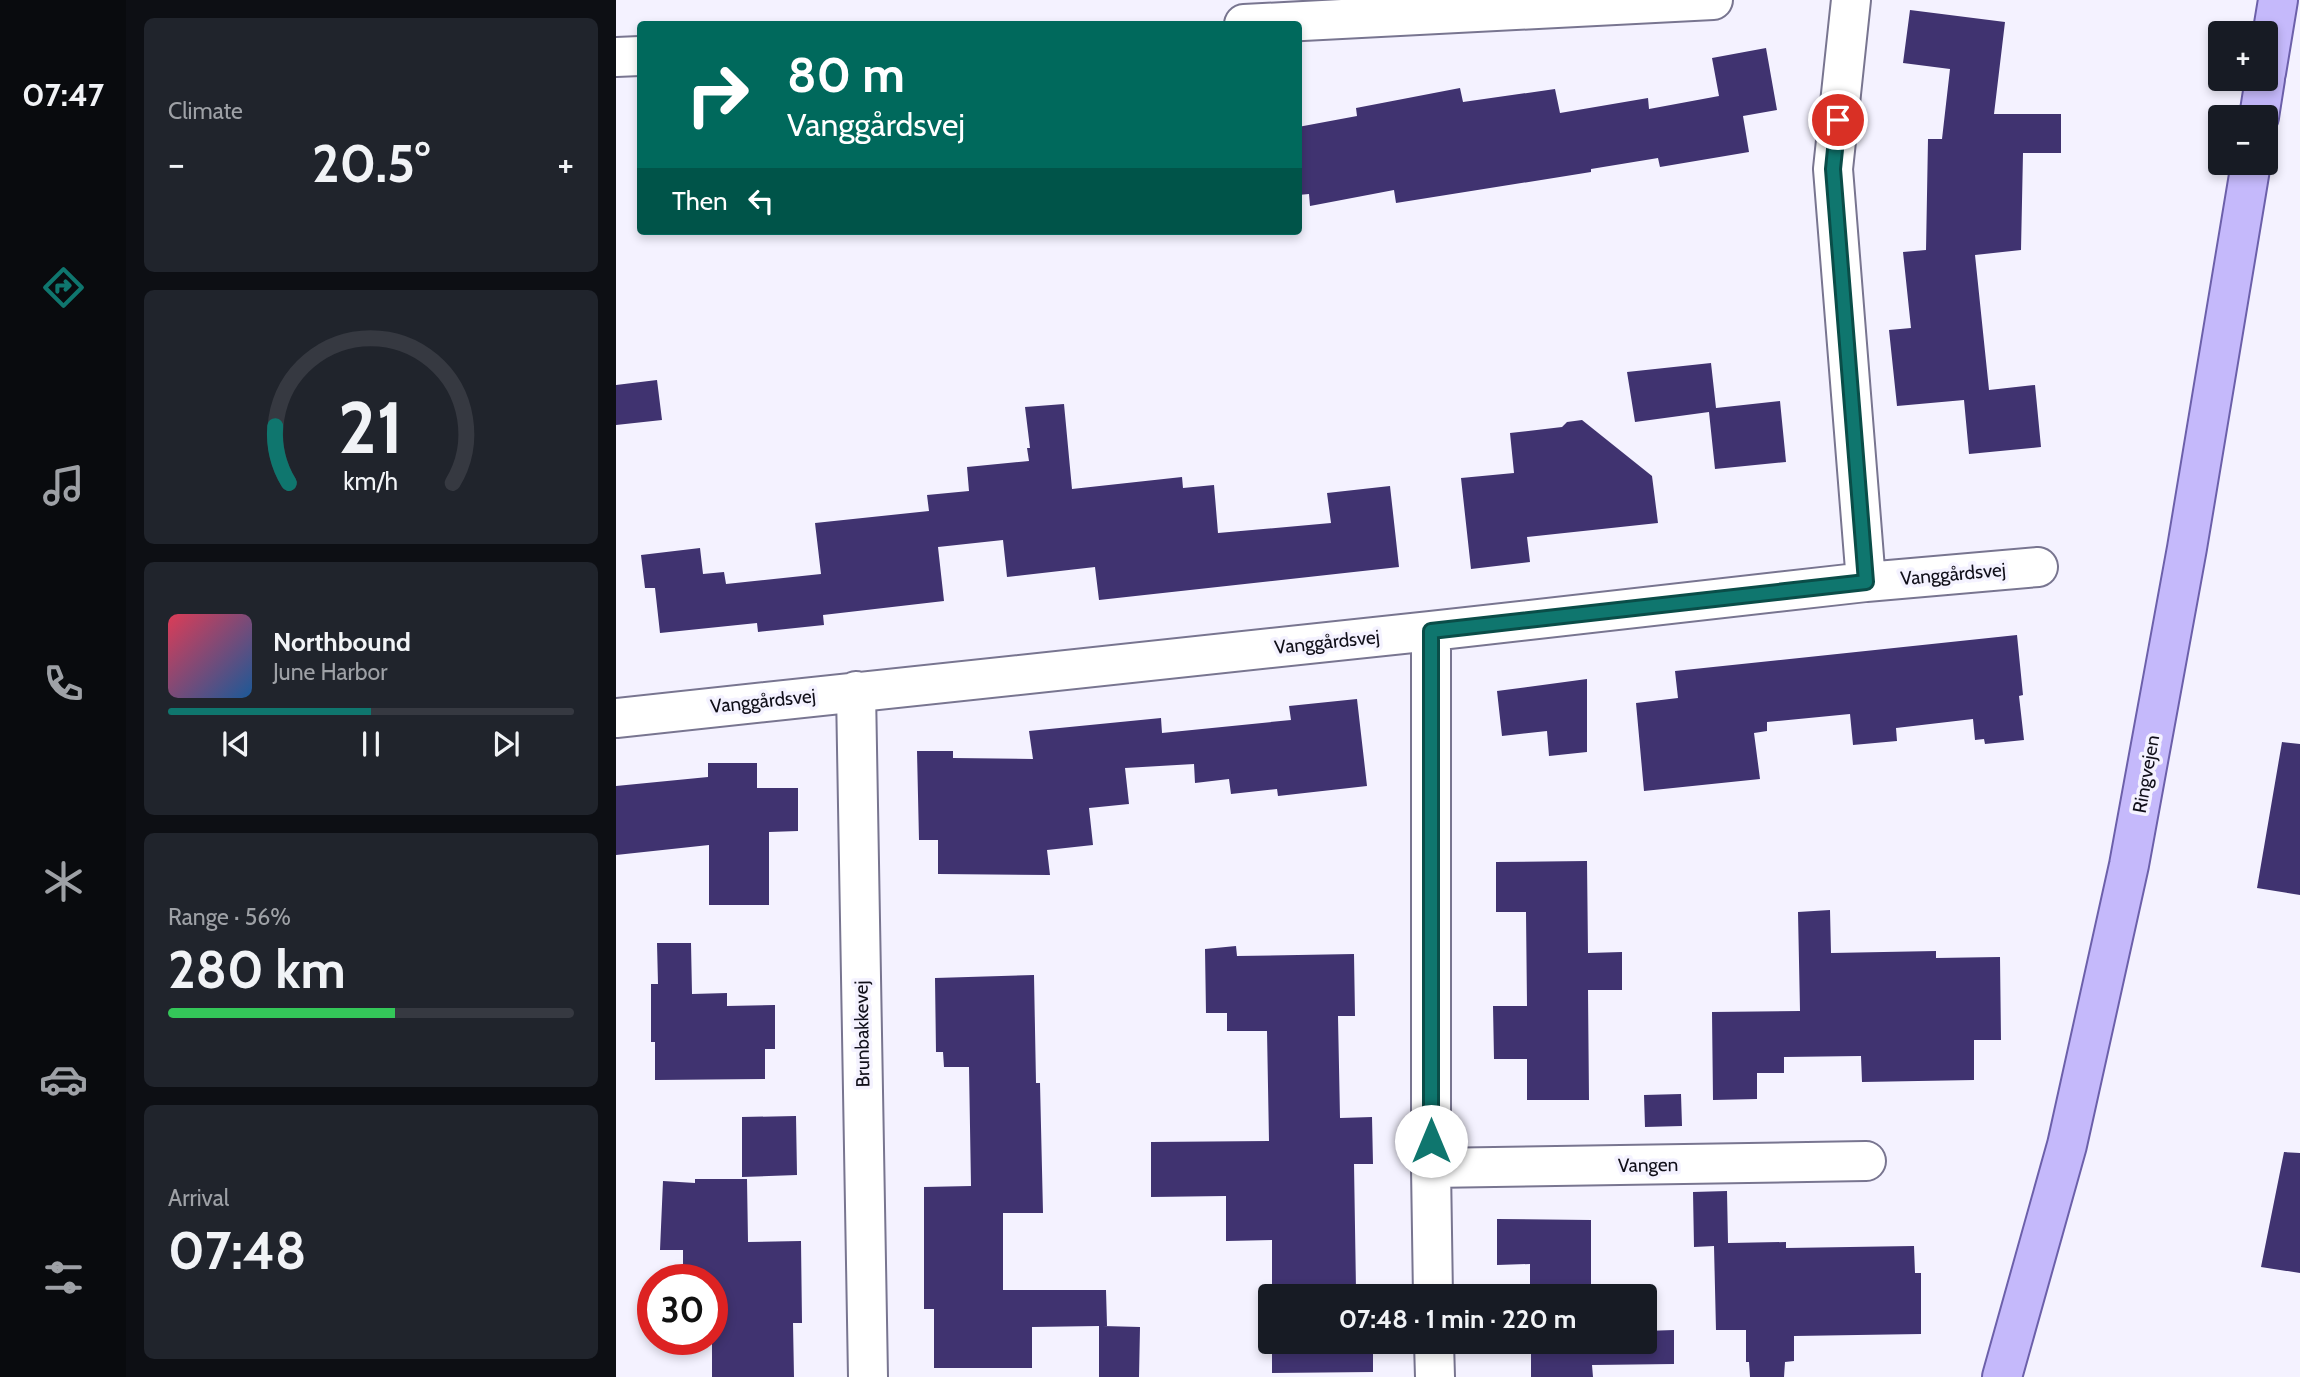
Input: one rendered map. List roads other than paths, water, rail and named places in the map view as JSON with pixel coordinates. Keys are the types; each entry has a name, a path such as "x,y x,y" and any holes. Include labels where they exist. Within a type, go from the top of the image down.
{"main road":[{"path":"2275,21 2278,0"},
{"name":"Ringvejen","path":"2002,1377 2067,1145 2129,865 2187,548 2249,175"}],"street":[{"path":"1302,21 1713,0"},
{"path":"1851,0 1833,169 1866,582"},
{"path":"616,57 637,56"},
{"name":"Vanggårdsvej","path":"616,718 1866,582 2038,567"},
{"path":"1431,631 1433,1284"},
{"name":"Brunbakkevej","path":"856,691 868,1377"},
{"name":"Vangen","path":"1431,1168 1866,1161"},
{"path":"1434,1354 1435,1377"}]}
